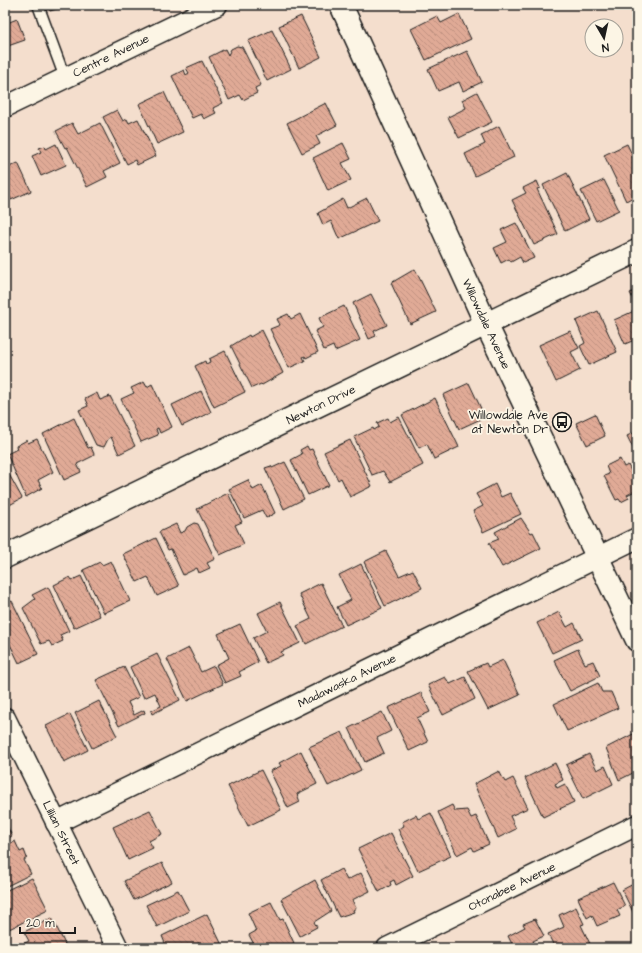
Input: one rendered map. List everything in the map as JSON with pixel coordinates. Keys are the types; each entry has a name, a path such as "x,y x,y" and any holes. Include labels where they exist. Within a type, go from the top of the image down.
{"street":[{"name":"Centre Avenue","path":"5,107 217,5"},
{"name":"Willowdale Avenue","path":"341,5 486,324 637,640"},
{"name":"Newton Drive","path":"5,557 637,251"},
{"name":"Madawaska Avenue","path":"56,823 637,538"},
{"name":"Lillian Street","path":"5,718 118,948"},
{"name":"Otonabee Avenue","path":"387,948 637,826"}],"lane":[{"path":"38,5 65,78"}],"building":[{"path":"48,5 66,5 67,6 50,11"},
{"path":"459,14 471,39 426,60 411,29 437,16 441,23"},
{"path":"301,16 321,57 299,68 279,26"},
{"path":"5,17 7,23 17,19 25,40 5,47"},
{"path":"272,30 291,69 267,81 248,41"},
{"path":"237,46 242,47 261,85 255,88 257,93 243,100 240,95 229,100 209,57 225,49 228,55 231,49"},
{"path":"467,51 482,82 463,91 459,82 438,91 428,69"},
{"path":"202,61 223,103 213,108 216,113 204,119 201,114 192,118 172,76 184,70 186,75 189,73 186,68"},
{"path":"164,92 183,132 157,144 139,104"},
{"path":"477,92 492,122 459,138 448,117 466,108 462,100"},
{"path":"326,103 337,125 316,136 320,144 302,153 287,123"},
{"path":"117,110 123,121 127,119 129,123 138,119 156,156 137,165 135,160 127,164 103,117"},
{"path":"72,123 78,134 100,123 120,163 104,171 107,177 87,187 67,147 65,148 56,131"},
{"path":"499,126 514,157 475,176 465,154 485,144 481,135"},
{"path":"343,143 351,159 342,163 351,180 328,191 313,158"},
{"path":"56,144 66,165 41,176 32,156 41,152 39,148 45,146 46,149"},
{"path":"627,144 637,165 637,195 626,201 604,155"},
{"path":"18,163 31,191 11,200 7,191 5,192 5,165 8,164 9,167"},
{"path":"567,173 589,219 565,231 543,185"},
{"path":"604,180 619,210 596,221 581,191"},
{"path":"537,181 540,188 537,189 558,234 534,245 512,200 526,193 523,188"},
{"path":"367,198 378,221 339,239 331,221 323,225 318,213 343,199 347,208"},
{"path":"516,223 534,258 523,263 520,257 511,262 509,259 501,263 494,248 507,242 501,230"},
{"path":"415,269 436,312 410,324 391,283"},
{"path":"637,290 637,307 630,293"},
{"path":"371,294 387,325 374,331 376,336 369,339 353,303"},
{"path":"344,306 360,340 335,351 333,346 324,350 315,331 323,327 319,318"},
{"path":"598,311 617,352 589,365 580,346 585,343 576,321"},
{"path":"634,311 637,318 637,339 625,344 614,320"},
{"path":"288,314 291,319 300,314 318,352 306,358 305,356 303,357 305,361 289,368 270,329 280,325 277,319"},
{"path":"262,330 283,373 262,385 261,384 252,388 231,346 249,335 250,337"},
{"path":"570,331 579,348 571,352 580,370 556,382 539,345"},
{"path":"225,351 245,392 214,407 195,366 205,361 206,364 210,362 209,359"},
{"path":"144,382 147,387 152,384 172,427 160,433 158,428 156,429 158,435 141,442 121,399 134,393 131,388"},
{"path":"469,383 485,417 459,429 443,395"},
{"path":"201,391 211,412 182,426 172,405"},
{"path":"97,393 100,400 110,396 135,446 119,454 111,437 108,439 104,447 96,445 79,410 88,406 85,399"},
{"path":"435,398 459,447 434,459 427,444 419,448 402,415"},
{"path":"595,414 605,436 587,445 576,423"},
{"path":"399,417 423,465 390,482 383,471 372,475 354,437 373,428 374,430 379,427 377,423 388,418 390,422"},
{"path":"74,418 88,448 91,447 94,454 93,456 77,464 81,472 64,480 43,434"},
{"path":"637,431 637,456 627,436"},
{"path":"37,439 53,472 38,480 42,488 26,497 7,454 17,449 16,446 27,440 28,443"},
{"path":"350,440 372,486 350,497 341,478 338,480 324,452"},
{"path":"307,446 309,450 312,449 329,485 308,495 291,460 302,454 300,450"},
{"path":"620,459 624,467 628,465 637,483 637,490 627,495 629,498 621,502 619,499 616,500 604,476 609,474 606,466"},
{"path":"285,462 304,499 284,509 265,468 271,466 272,468"},
{"path":"5,467 22,498 6,507 5,505"},
{"path":"248,480 253,490 262,485 275,513 266,518 262,510 244,518 229,489"},
{"path":"495,484 501,497 510,493 521,514 483,532 473,511 483,506 476,494"},
{"path":"228,493 242,522 235,525 244,544 220,555 197,509"},
{"path":"521,518 531,533 533,532 541,548 502,567 489,543 499,539 495,532"},
{"path":"194,523 198,524 215,559 207,563 210,568 199,573 197,568 183,575 171,549 168,550 159,532 176,524 180,533 185,531 187,527"},
{"path":"156,538 179,586 157,596 148,577 137,582 123,554"},
{"path":"386,551 399,576 413,570 422,588 385,606 364,562"},
{"path":"111,561 130,601 104,613 83,570 100,562 102,565"},
{"path":"361,564 382,608 346,625 337,607 351,600 339,575"},
{"path":"81,576 100,616 74,628 54,585 70,577 72,580"},
{"path":"321,583 342,626 306,644 297,626 311,619 299,594"},
{"path":"48,587 69,631 60,635 63,641 52,646 49,641 41,644 23,608 35,599 32,595"},
{"path":"12,601 38,654 19,663 5,634 5,604"},
{"path":"280,602 300,643 281,652 283,655 266,663 253,638 267,631 258,613"},
{"path":"559,612 567,627 574,623 582,639 552,653 537,623"},
{"path":"240,624 258,662 239,672 241,676 225,683 216,665 229,658 218,634"},
{"path":"189,648 201,672 214,666 223,684 187,701 167,659"},
{"path":"578,649 585,664 593,661 600,676 570,691 554,660"},
{"path":"157,654 180,700 152,714 151,711 161,706 155,693 144,698 130,667"},
{"path":"503,660 520,695 488,710 468,671 486,663 488,667"},
{"path":"124,667 139,697 128,702 134,715 144,710 145,713 119,726 96,680"},
{"path":"445,677 450,684 465,677 475,699 443,715 428,685"},
{"path":"598,683 602,692 611,692 618,708 567,731 554,704"},
{"path":"421,693 430,712 417,718 428,742 409,751 388,708"},
{"path":"99,701 117,736 92,748 75,713"},
{"path":"382,712 391,731 377,738 384,753 365,762 349,728"},
{"path":"70,714 88,750 64,762 46,726"},
{"path":"342,732 361,770 328,786 309,747"},
{"path":"637,732 637,773 633,773 619,780 606,748"},
{"path":"301,751 317,784 297,794 300,802 288,808 270,771 281,766 279,763"},
{"path":"589,754 597,770 605,766 613,784 583,799 566,765"},
{"path":"555,763 563,780 555,784 557,788 565,784 574,802 543,817 525,778"},
{"path":"261,770 281,810 248,826 228,786"},
{"path":"499,771 505,782 513,778 528,808 510,816 516,829 498,838 474,784"},
{"path":"452,805 455,811 467,810 471,818 476,816 489,844 474,851 472,847 457,855 438,812"},
{"path":"150,810 162,834 149,841 153,848 128,860 113,827"},
{"path":"431,813 451,856 418,871 398,829 404,826 402,822 416,815 418,819"},
{"path":"5,822 12,836 5,840"},
{"path":"391,833 413,876 396,885 394,880 390,882 391,885 379,892 358,849"},
{"path":"15,841 20,852 24,850 27,858 24,860 31,874 5,887 5,846"},
{"path":"162,863 172,882 134,900 124,881"},
{"path":"341,869 347,880 361,873 370,891 352,900 356,908 353,910 354,912 339,917 321,880"},
{"path":"32,878 48,910 5,931 5,891"},
{"path":"315,880 331,911 314,922 317,927 300,936 281,899"},
{"path":"613,882 625,906 617,910 620,916 597,926 592,915 587,918 578,898"},
{"path":"637,882 637,920 622,890"},
{"path":"178,890 189,911 157,927 146,905"},
{"path":"271,902 280,920 283,919 294,943 284,948 256,948 249,935 256,931 248,913"},
{"path":"576,907 584,924 581,925 592,948 555,948 548,934 564,927 559,915"},
{"path":"207,914 222,945 216,948 201,948 199,943 190,948 167,948 162,936"},
{"path":"52,918 67,948 14,948 29,941 24,932"},
{"path":"535,919 544,936 533,941 536,948 514,948 508,936 525,927 523,924"}],"place":[{"name":"Willowdale Ave at Newton Dr","path":"562,422"}]}
